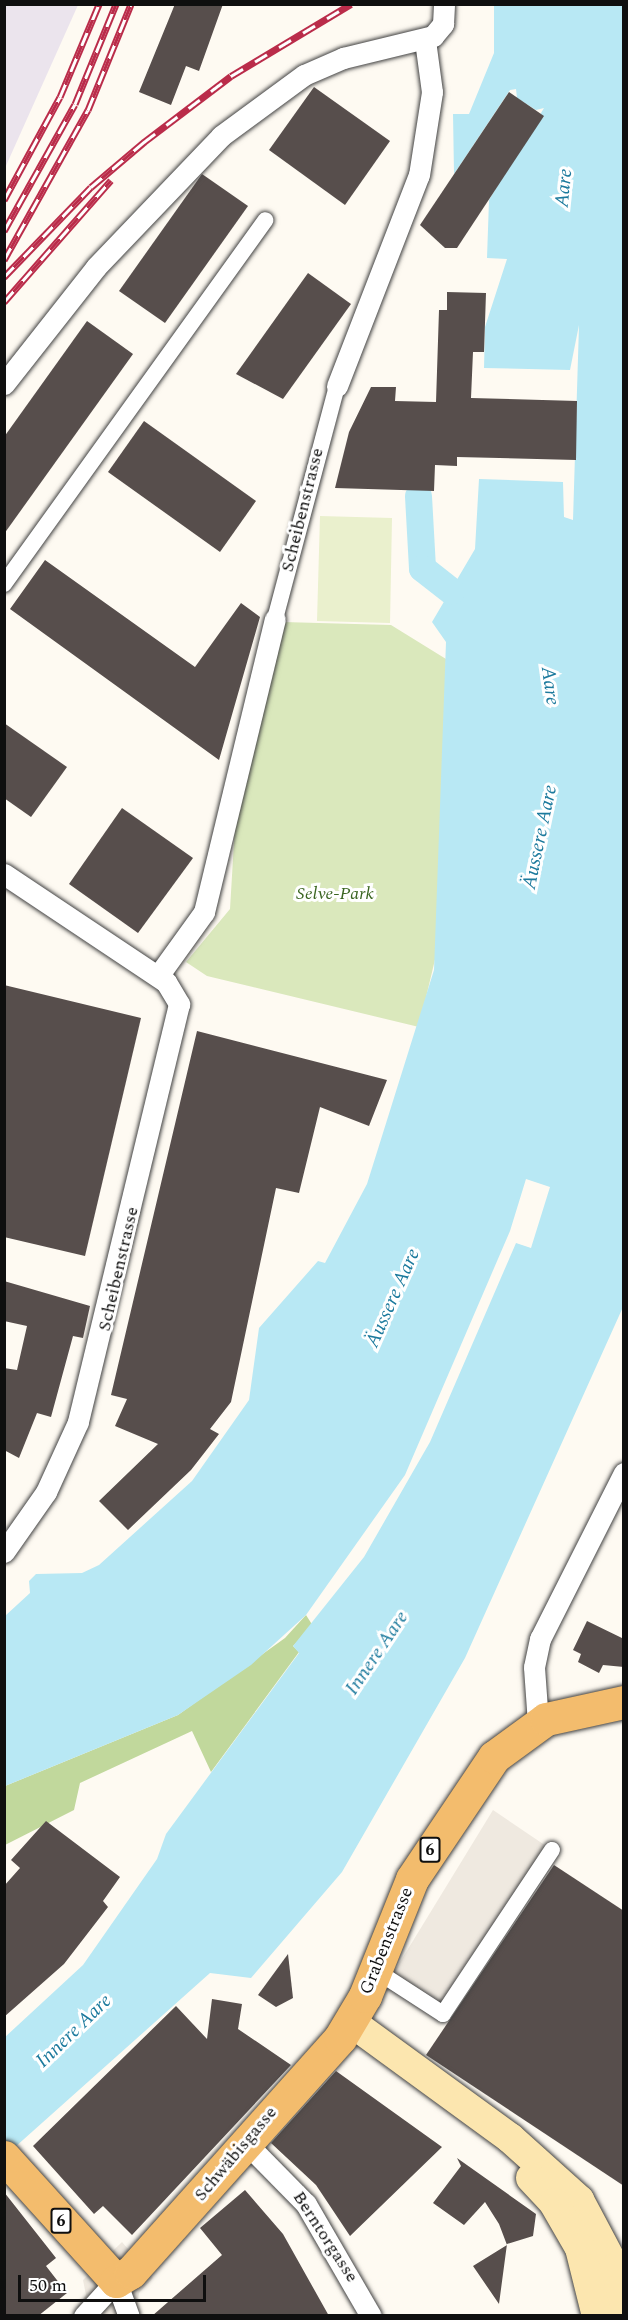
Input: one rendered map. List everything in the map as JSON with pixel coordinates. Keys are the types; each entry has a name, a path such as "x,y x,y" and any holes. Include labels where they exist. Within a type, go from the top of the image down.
{"main road":[{"name":"6","path":"538,1723 624,1702"},
{"name":"Grabenstrasse","path":"345,2030 375,1970 412,1879 473,1782 501,1750 538,1723"},
{"name":"Schwäbisgasse","path":"116,2281 169,2234 244,2141 345,2030"},
{"path":"345,2030 543,2189 580,2248 597,2316"},
{"path":"345,2030 510,2138 579,2200 615,2268 617,2290 609,2316"},
{"name":"6","path":"5,2158 116,2281"}],"street":[{"path":"4,384 96,267 197,158 245,116 325,65 425,40 441,28 444,4"},
{"name":"Scheibenstrasse","path":"158,976 204,912 275,619 337,386 419,176 432,92 425,40"},
{"path":"4,584 266,220"},
{"name":"Scheibenstrasse","path":"4,874 158,976 177,995 179,1013 94,1371 58,1471 4,1552"},
{"path":"538,1723 534,1667 540,1639 624,1473"},
{"path":"375,1970 443,2014 552,1850"},
{"name":"Berntorgasse","path":"244,2141 306,2204 371,2316"},
{"path":"84,2316 116,2281 129,2316"}],"shaded area":[{"path":"4,5 78,5 5,168"},
{"path":"493,1810 552,1850 443,2014 389,1980"},
{"path":"122,2242 153,2278 139,2293 136,2315 83,2315 77,2307 86,2295 83,2280"}],"green space":[{"path":"320,516 392,518 390,623 317,621"},
{"name":"Selve-Park","path":"283,622 391,625 446,659 437,951 419,1027 207,976 186,962 230,909 236,809"},
{"path":"306,1615 313,1626 293,1646 299,1652 211,1772 192,1731 80,1783 74,1810 5,1845 5,1786 178,1715 285,1638"}],"water":[{"path":"494,5 623,5 623,1307 465,1658 342,1872 251,1978 210,1973 5,2156 4,2038 83,1965 157,1859 166,1834 299,1653 293,1646 364,1557 430,1442 516,1243 531,1248 550,1187 526,1179 510,1231 405,1475 306,1615 251,1665 178,1715 5,1786 5,1616 30,1593 29,1581 36,1574 82,1573 99,1565 192,1481 249,1400 259,1328 318,1261 325,1263 367,1184 434,970 446,642 432,622 475,549 479,479 563,482 564,517 573,520 579,325 570,370 484,368 485,327 507,259 487,258 489,200 544,108 536,110 517,98 516,89 510,90 454,174 453,114 469,114 494,53"}],"building":[{"path":"175,4 223,4 199,71 186,66 171,105 139,92"},
{"path":"314,87 390,141 345,205 269,150"},
{"path":"509,92 544,116 457,248 445,248 420,225"},
{"path":"202,174 248,206 165,323 119,291"},
{"path":"308,273 351,304 283,399 236,374"},
{"path":"447,292 486,293 484,352 473,352 471,398 577,401 576,460 457,457 457,466 435,465 434,491 335,488 349,432 371,387 396,387 395,401 436,402 439,310 447,310"},
{"path":"87,321 133,354 4,534 4,437"},
{"path":"144,421 256,501 220,552 108,472"},
{"path":"45,560 195,667 241,603 260,617 219,760 10,609"},
{"path":"4,723 67,767 31,817 4,798"},
{"path":"122,808 193,858 138,933 69,884"},
{"path":"4,985 141,1018 85,1256 4,1237"},
{"path":"197,1031 387,1080 369,1126 320,1107 299,1193 276,1188 231,1402 210,1429 219,1434 191,1470 128,1530 99,1501 158,1444 115,1426 127,1399 111,1395"},
{"path":"4,1281 90,1306 83,1338 73,1336 51,1417 37,1413 19,1458 4,1450 4,1368 17,1370 27,1326 4,1321"},
{"path":"587,1621 624,1639 624,1667 603,1665 599,1673 578,1662 581,1654 573,1650"},
{"path":"46,1821 120,1877 103,1901 108,1907 64,1964 4,2017 4,1886 20,1868 11,1860"},
{"path":"554,1865 624,1911 624,2186 426,2055"},
{"path":"288,1954 293,1998 276,2007 258,1995"},
{"path":"212,1999 242,2004 238,2029 291,2065 132,2235 103,2206 94,2214 33,2146 176,2006 207,2039"},
{"path":"336,2071 442,2147 350,2236 316,2185 271,2143"},
{"path":"457,2158 536,2214 533,2236 507,2245 499,2224 485,2202 464,2225 433,2203 461,2166"},
{"path":"245,2190 283,2234 329,2316 152,2316 222,2255 200,2228"},
{"path":"4,2192 56,2258 46,2266 67,2293 38,2316 4,2316"},
{"path":"507,2245 499,2304 473,2266"}],"waterway":[{"path":"418,496 422,568 451,591"}],"railway":[{"path":"4,200 60,97 99,4"},
{"path":"4,231 75,104 116,4"},
{"path":"4,260 88,110 131,4"},
{"path":"4,277 91,187 144,142 231,76 351,4"},
{"path":"4,302 111,180"}],"water label":[{"name":"Aare","path":"564,188"},
{"name":"Aare","path":"550,686"},
{"name":"Äussere Aare","path":"540,837"},
{"name":"Äussere Aare","path":"393,1298"},
{"name":"Innere Aare","path":"377,1653"},
{"name":"Innere Aare","path":"74,2031"}]}
